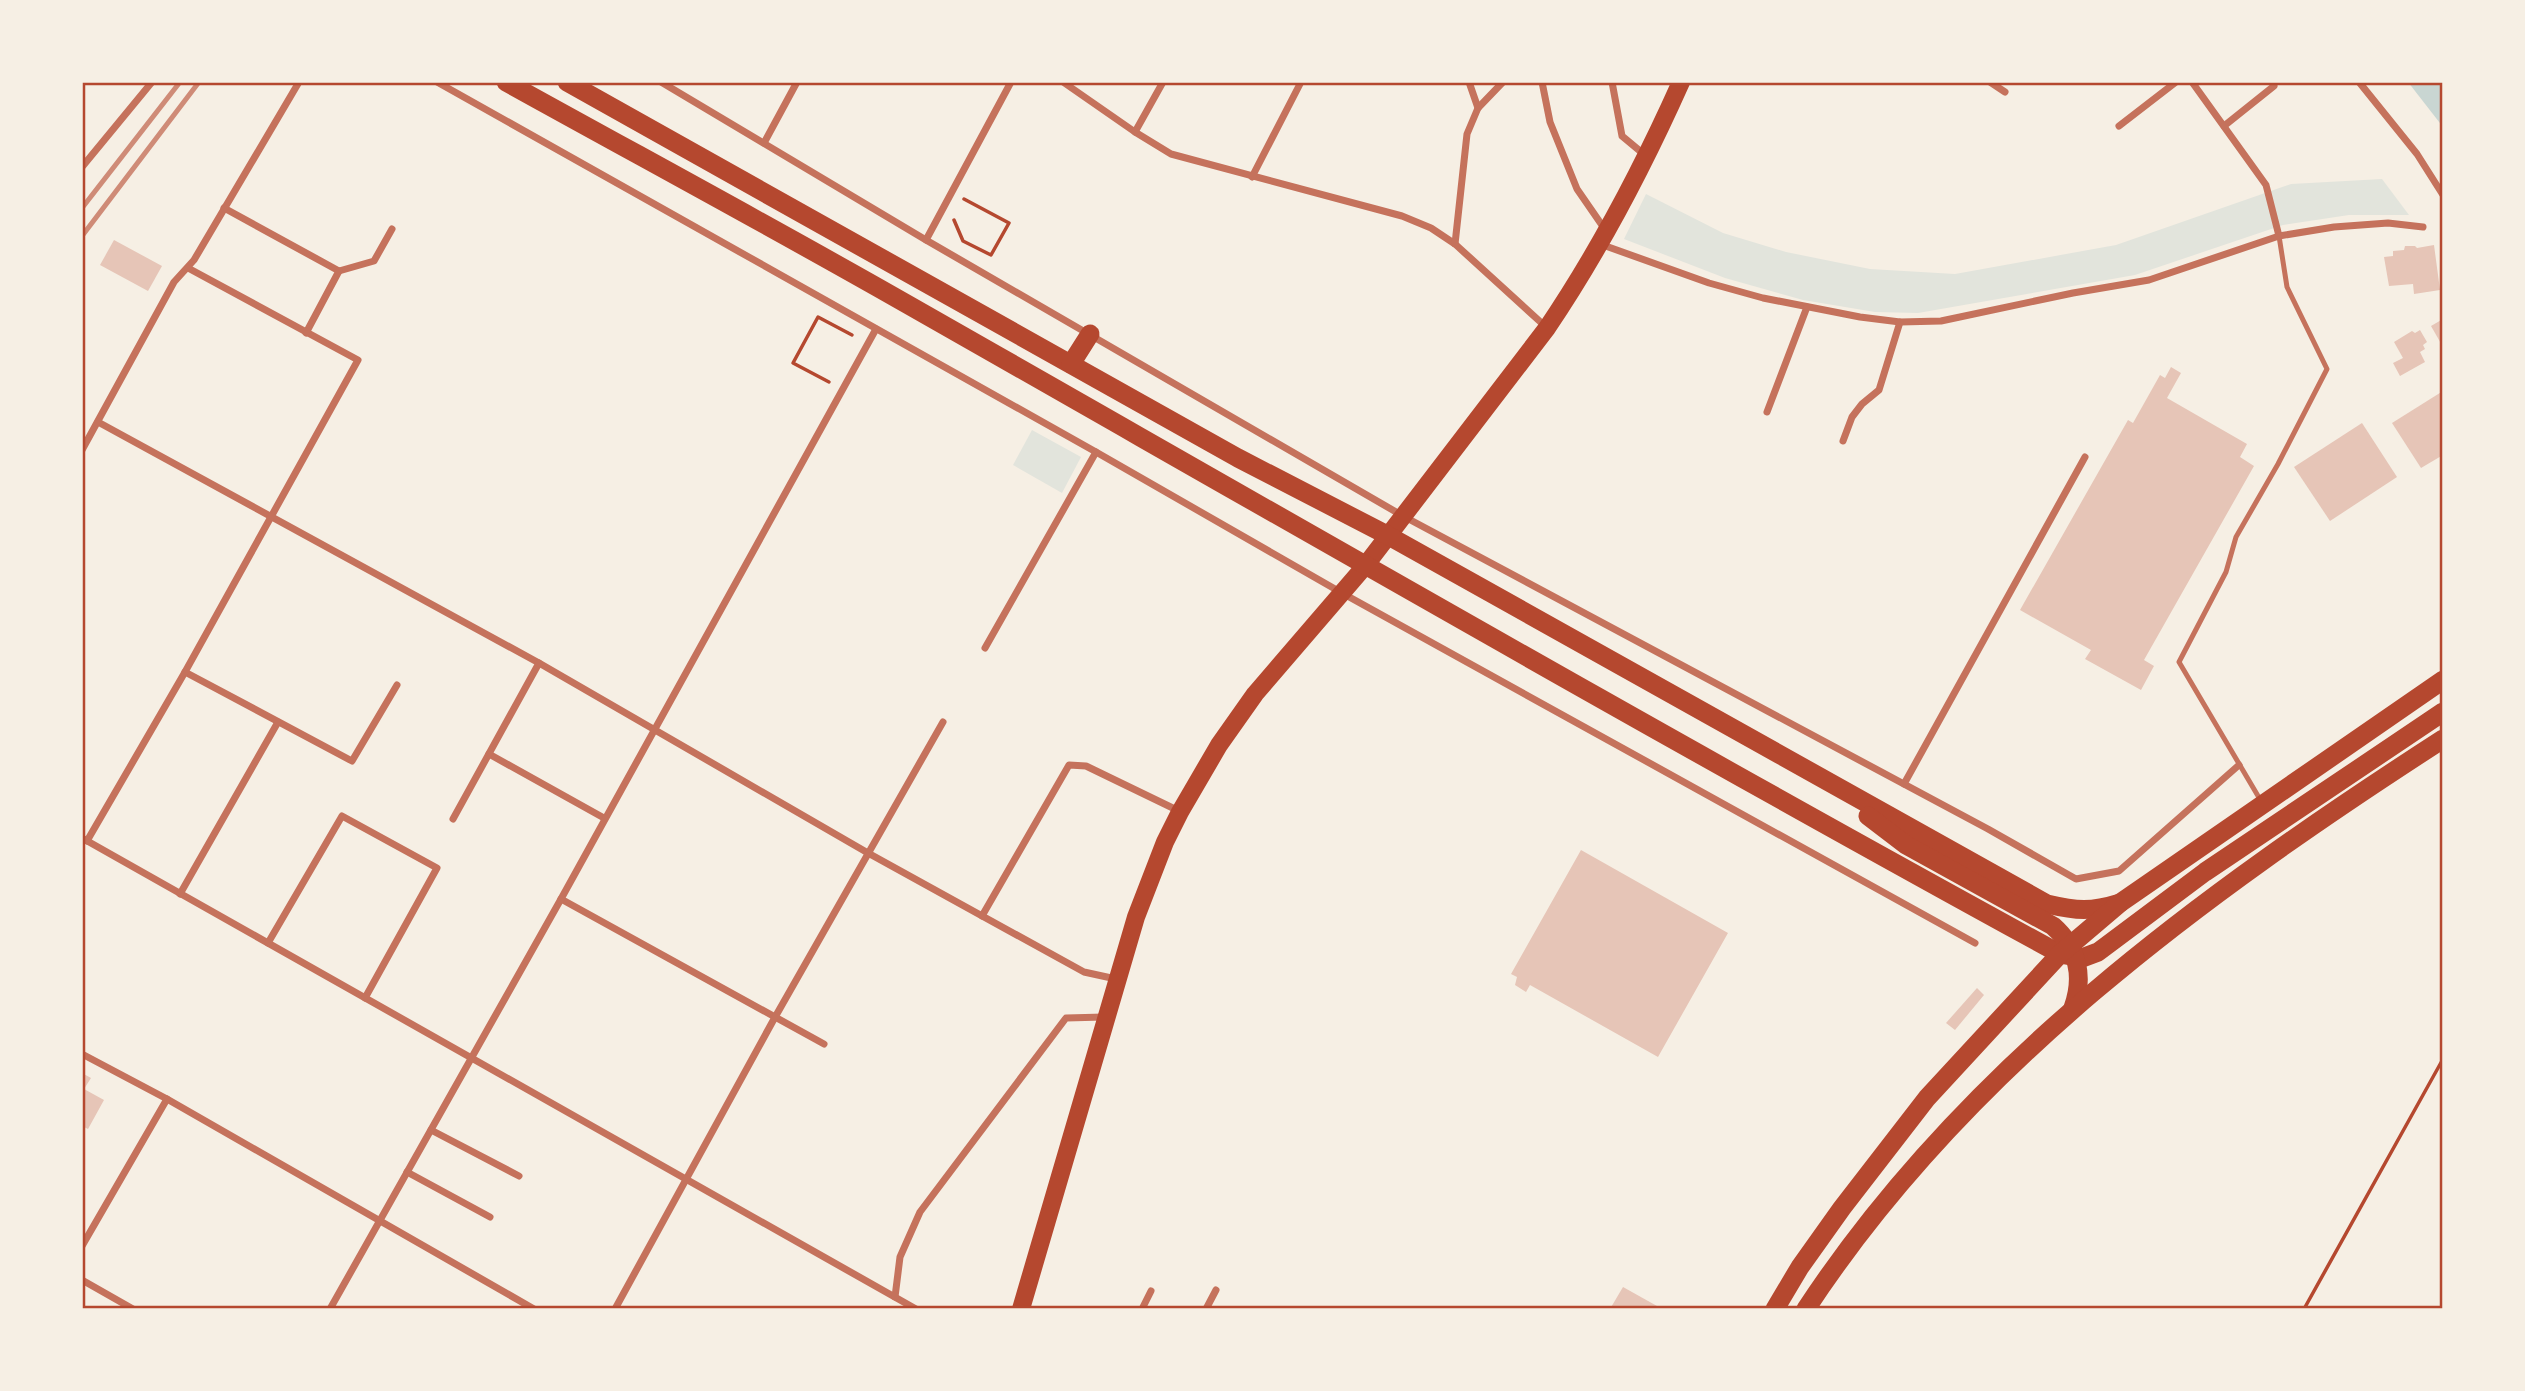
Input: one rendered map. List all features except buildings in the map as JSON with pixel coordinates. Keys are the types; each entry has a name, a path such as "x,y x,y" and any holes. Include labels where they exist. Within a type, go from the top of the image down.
{"highway":[{"path":"506,82 893,296 1835,831 2081,958 2098,952 2205,872 2443,712"},
{"path":"567,82 1238,458 1387,535 2047,904 2076,911 2097,910 2120,903"},
{"path":"1072,364 1090,334"},
{"path":"1775,1309 1842,1208 1927,1098 2120,903 2443,680"},
{"path":"1805,1309 1872,1218 1925,1155 1994,1081 2073,1008 2142,951 2253,868 2443,739"},
{"path":"1811,774 1906,845 2053,926 2066,937 2080,978 2073,1008"}],"main road":[{"path":"1021,1309 1117,979 1164,842 1180,812 1219,745 1255,694 1365,566 1547,328 1575,287 1603,237 1646,157 1681,82"}],"street":[{"path":"82,167 152,82"},
{"path":"82,450 174,282 188,268 299,82"},
{"path":"437,82 1342,593 1975,943"},
{"path":"661,82 926,240 1403,516 2076,879 2119,871 2239,765"},
{"path":"764,143 797,82"},
{"path":"926,240 1011,82"},
{"path":"1063,82 1171,154 1402,216 1431,228 1455,244 1547,328"},
{"path":"1135,132 1163,82"},
{"path":"1252,177 1301,82"},
{"path":"1469,82 1478,108"},
{"path":"1455,244 1466,134 1478,108 1503,82"},
{"path":"1542,82 1550,122 1577,189 1603,237 1709,283 1807,307 1900,322 1941,321 2149,280 2279,236 2334,227 2388,223 2423,227"},
{"path":"1612,82 1622,136 1646,157"},
{"path":"1990,82 2005,92"},
{"path":"2119,126 2176,82"},
{"path":"2192,82 2266,185 2279,236"},
{"path":"2359,82 2417,154 2443,195"},
{"path":"2224,126 2274,86"},
{"path":"224,208 339,271 374,261 393,229"},
{"path":"188,268 358,360 185,672 85,839 916,1309"},
{"path":"306,333 339,271"},
{"path":"1767,412 1807,307"},
{"path":"1843,441 1852,417 1862,404 1879,390 1900,322"},
{"path":"330,1309 561,900 876,329"},
{"path":"98,422 539,663 868,853 1084,972 1117,979"},
{"path":"985,649 1096,452"},
{"path":"1904,784 2085,457"},
{"path":"453,819 539,663"},
{"path":"185,672 352,761 397,685"},
{"path":"180,894 278,722"},
{"path":"615,1309 774,1019 943,722"},
{"path":"489,754 604,818"},
{"path":"982,916 1069,765 1086,766 1180,812"},
{"path":"268,943 342,816 437,868 365,998"},
{"path":"561,900 824,1044"},
{"path":"895,1297 900,1257 920,1212 1066,1018 1106,1017"},
{"path":"82,1054 167,1099 534,1309"},
{"path":"82,1246 167,1099"},
{"path":"431,1130 519,1176"},
{"path":"407,1172 490,1217"},
{"path":"82,1280 133,1309"},
{"path":"1206,1309 1216,1290"},
{"path":"1142,1309 1151,1291"}],"lane":[{"path":"2262,803 2179,662 2226,572 2236,537 2278,464 2327,369 2287,287 2279,236"}],"path":[{"path":"954,220 963,241 991,255 1009,223 960,197"},
{"path":"828,383 793,363 818,317 852,335"},
{"path":"2304,1309 2443,1059"}],"shaded area":[{"path":"2408,82 2443,82 2443,127"},
{"path":"2382,179 2409,215 2349,215 2283,225 2135,275 1918,313 1875,312 1803,300 1725,278 1624,239 1646,194 1723,233 1786,252 1870,269 1955,274 2116,245 2291,184"},
{"path":"1032,430 1081,457 1062,493 1013,465"}],"railway":[{"path":"82,208 180,82"},
{"path":"82,236 199,82"}]}
